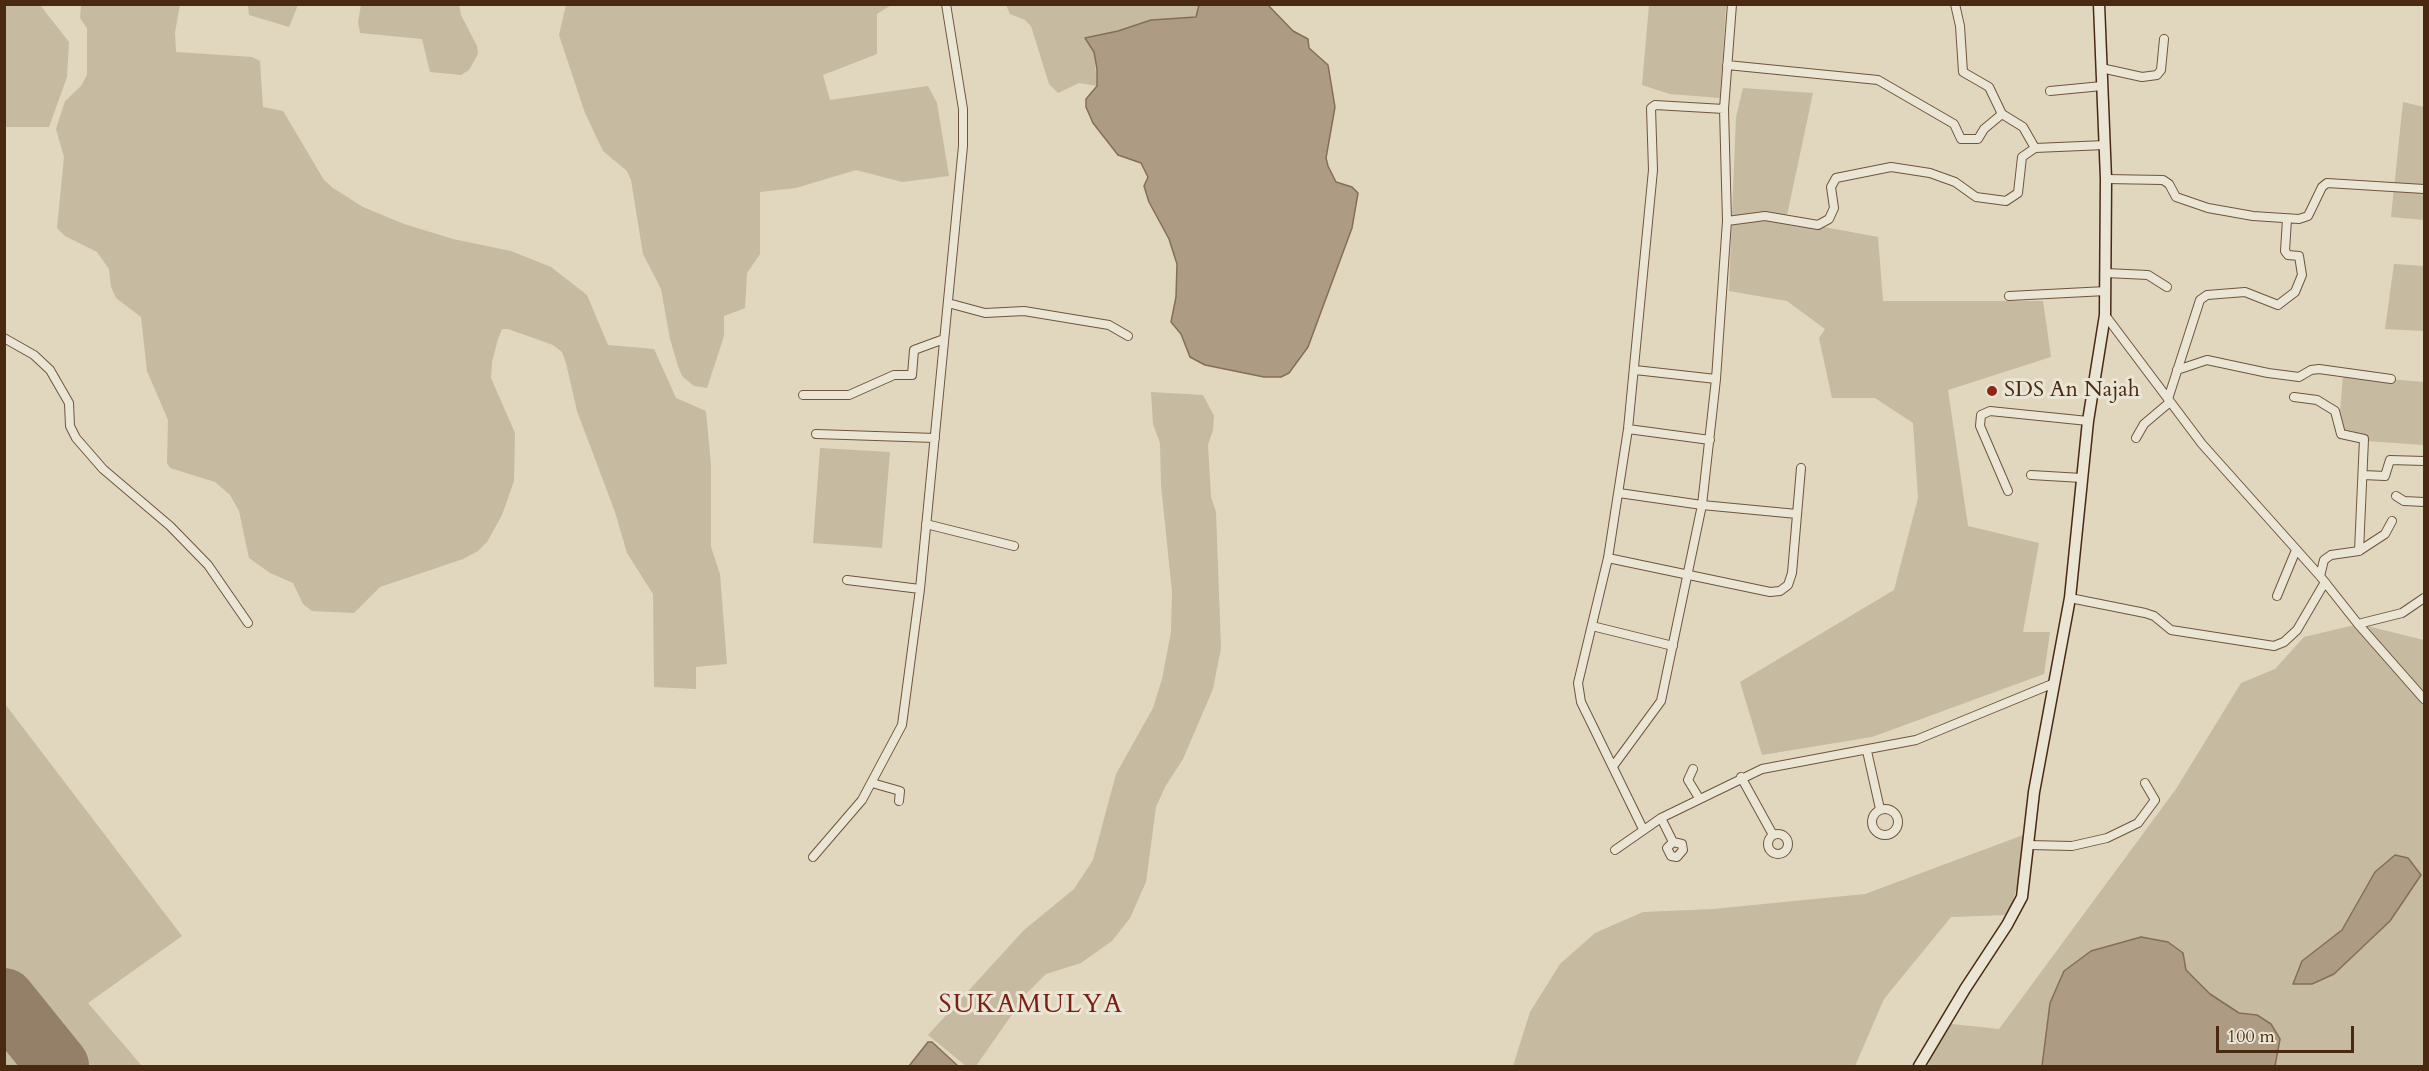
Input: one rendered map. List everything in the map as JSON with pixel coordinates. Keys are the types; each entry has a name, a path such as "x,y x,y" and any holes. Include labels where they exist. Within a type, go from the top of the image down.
{"main road":[{"path":"1919,1066 2022,897 2052,684 2070,598 2088,421 2105,315 2106,179 2098,4"}],"street":[{"path":"813,857 862,800 902,725 920,589 963,136 963,109 946,4"},
{"path":"1614,765 1658,708 1689,576 1702,506 1716,379 1727,221 1724,110 1732,4"},
{"path":"1955,4 1960,26 1963,72 1989,87 2002,114 2023,127 2035,148"},
{"path":"2101,68 2142,77 2157,75 2161,70 2164,39"},
{"path":"1727,65 1878,80 1954,124 1962,139 1978,139 1984,129 2002,114"},
{"path":"2050,91 2102,86"},
{"path":"1643,829 1578,693 1608,558 1628,429 1653,170 1651,108 1654,105 1724,110"},
{"path":"1727,221 1765,216 1818,225 1829,219 1834,208 1831,188 1836,178 1891,167 1929,173 1955,182 1976,197 2006,201 2018,193 2022,157 2035,148 2105,145"},
{"path":"2106,179 2163,180 2169,184 2176,197 2208,208 2287,219 2300,219 2308,216 2322,188 2328,183 2424,189"},
{"path":"2136,438 2144,424 2169,400 2198,306 2207,295 2246,292 2278,305 2295,292 2302,275 2299,256 2288,255 2285,251 2287,219"},
{"path":"2106,273 2148,275 2167,287"},
{"path":"2009,296 2106,291"},
{"path":"948,303 985,313 1024,311 1109,325 1128,336"},
{"path":"2105,315 2202,444 2323,579 2358,624 2424,699"},
{"path":"4,338 34,355 50,370 66,394 69,403 70,426 76,438 104,469 170,526 208,565 248,623"},
{"path":"802,396 849,395 894,375 912,375 914,350 944,339"},
{"path":"2177,370 2207,360 2299,377 2311,370 2319,369 2391,379"},
{"path":"1635,370 1716,379"},
{"path":"2294,397 2317,400 2335,411 2341,435 2364,439 2359,551"},
{"path":"2008,491 1980,426 1981,415 1990,411 2088,421"},
{"path":"1628,429 1710,440"},
{"path":"816,434 935,438"},
{"path":"2363,475 2385,476 2390,460 2424,461"},
{"path":"1608,558 1770,592 1780,591 1788,585 1792,573 1801,468"},
{"path":"2031,475 2082,478"},
{"path":"1619,493 1702,506 1797,514"},
{"path":"2396,496 2404,501 2424,502"},
{"path":"2070,598 2145,613 2154,616 2171,630 2274,646 2284,642 2297,630 2323,579 2324,560 2331,555 2359,551 2385,534 2392,521"},
{"path":"926,524 1014,546"},
{"path":"2277,596 2296,550"},
{"path":"847,580 920,589"},
{"path":"2358,624 2402,613 2424,598"},
{"path":"1592,626 1673,646"},
{"path":"1615,850 1661,818 1742,777 1786,762 1867,751 1939,732 2052,684"},
{"path":"1867,751 1880,809"},
{"path":"1693,769 1688,780 1699,798"},
{"path":"1742,777 1773,835"},
{"path":"873,783 900,791 899,801"},
{"path":"2029,845 2072,846 2107,837 2138,823 2155,800 2145,783"},
{"path":"1661,818 1673,842"}],"shaded area":[{"path":"248,4 298,5 289,27 249,15"},
{"path":"1199,4 1196,17 1086,38 1094,52 1097,86 1079,83 1058,93 1049,84 1031,26 1025,20 1010,14 1006,5"},
{"path":"4,5 40,5 69,42 67,77 49,127 5,127"},
{"path":"81,5 180,5 175,32 176,52 252,57 260,61 263,107 283,111 324,180 333,188 363,207 404,224 453,239 511,251 551,267 587,295 608,345 654,349 676,398 706,411 711,465 711,547 720,574 727,664 696,667 696,689 654,687 653,594 627,553 615,512 577,411 562,352 553,345 508,329 502,329 498,339 492,362 491,378 515,433 514,481 502,515 487,542 478,551 463,559 380,587 354,613 312,611 303,604 293,583 270,573 249,558 239,511 230,495 215,482 170,468 167,463 168,420 147,371 141,317 116,298 111,287 109,269 97,252 65,236 57,228 64,157 56,129 65,101 81,86 87,75 87,28 80,18"},
{"path":"361,5 459,5 461,15 477,46 478,54 469,70 461,75 430,72 422,39 360,33 358,22"},
{"path":"566,5 891,5 877,14 877,54 823,75 830,100 928,86 937,103 949,176 902,182 856,170 796,188 760,192 760,254 747,273 745,308 724,316 724,336 707,388 694,386 682,376 678,366 670,339 661,289 643,254 631,180 627,171 603,151 585,113 559,35"},
{"path":"1199,5 1268,5 1293,31 1308,39 1309,48 1328,65 1335,107 1326,158 1328,166 1336,182 1352,187 1358,193 1352,228 1308,347 1289,373 1281,377 1264,377 1205,365 1190,357 1181,334 1171,322 1176,297 1177,264 1169,239 1149,202 1144,186 1148,177 1141,163 1118,155 1093,123 1086,107 1086,99 1097,86 1097,69 1094,52 1085,38 1118,31 1151,20 1196,17"},
{"path":"1649,5 1726,5 1720,98 1670,94 1642,85"},
{"path":"1743,88 1813,93 1786,220 1878,237 1883,301 2043,301 2051,357 1948,390 1968,526 2039,543 2023,632 2050,632 2044,674 1872,737 1762,755 1740,682 1894,590 1918,498 1913,423 1875,398 1832,398 1819,338 1825,329 1787,301 1729,291 1736,117"},
{"path":"2403,102 2424,107 2424,220 2391,217"},
{"path":"2394,264 2424,266 2424,331 2385,329"},
{"path":"2343,375 2424,382 2424,445 2338,439"},
{"path":"1151,392 1203,395 1214,416 1213,430 1208,445 1211,497 1216,512 1221,648 1213,689 1183,759 1165,787 1156,807 1146,882 1130,918 1112,941 1081,963 1046,974 1027,993 976,1066 966,1066 928,1035 1024,930 1074,889 1093,860 1116,774 1153,708 1162,679 1171,632 1172,592 1161,485 1160,443 1153,424"},
{"path":"820,448 890,452 882,548 813,543"},
{"path":"2359,624 2424,640 2424,1066 2275,1066 2280,1039 2271,1024 2255,1014 2240,1013 2210,994 2186,970 2183,953 2050,1003 2042,1066 1928,1066 1942,1023 1999,1029 2176,789 2241,683 2275,669 2304,637"},
{"path":"5,704 182,936 88,1003 142,1066 73,1066 5,981"},
{"path":"2026,834 2021,872 2009,915 1951,917 1884,999 1855,1066 1513,1066 1530,1012 1560,964 1595,933 1643,912 1713,909 1865,894"},
{"path":"2395,855 2408,858 2421,875 2390,921 2334,974 2312,984 2293,984 2302,961 2342,930 2375,872"},
{"path":"2141,937 2168,942 2183,953 2186,970 2210,994 2239,1013 2257,1015 2271,1024 2280,1039 2275,1066 2042,1066 2050,1003 2064,971 2091,951"},
{"path":"5,1019 43,1066 5,1066"},
{"path":"928,1042 932,1042 958,1066 909,1066"}],"runway":[{"path":"4,999 58,1066"}],"place":[{"name":"SDS An Najah","path":"1992,391"}],"district":[{"name":"SUKAMULYA","path":"1031,1006"}]}
